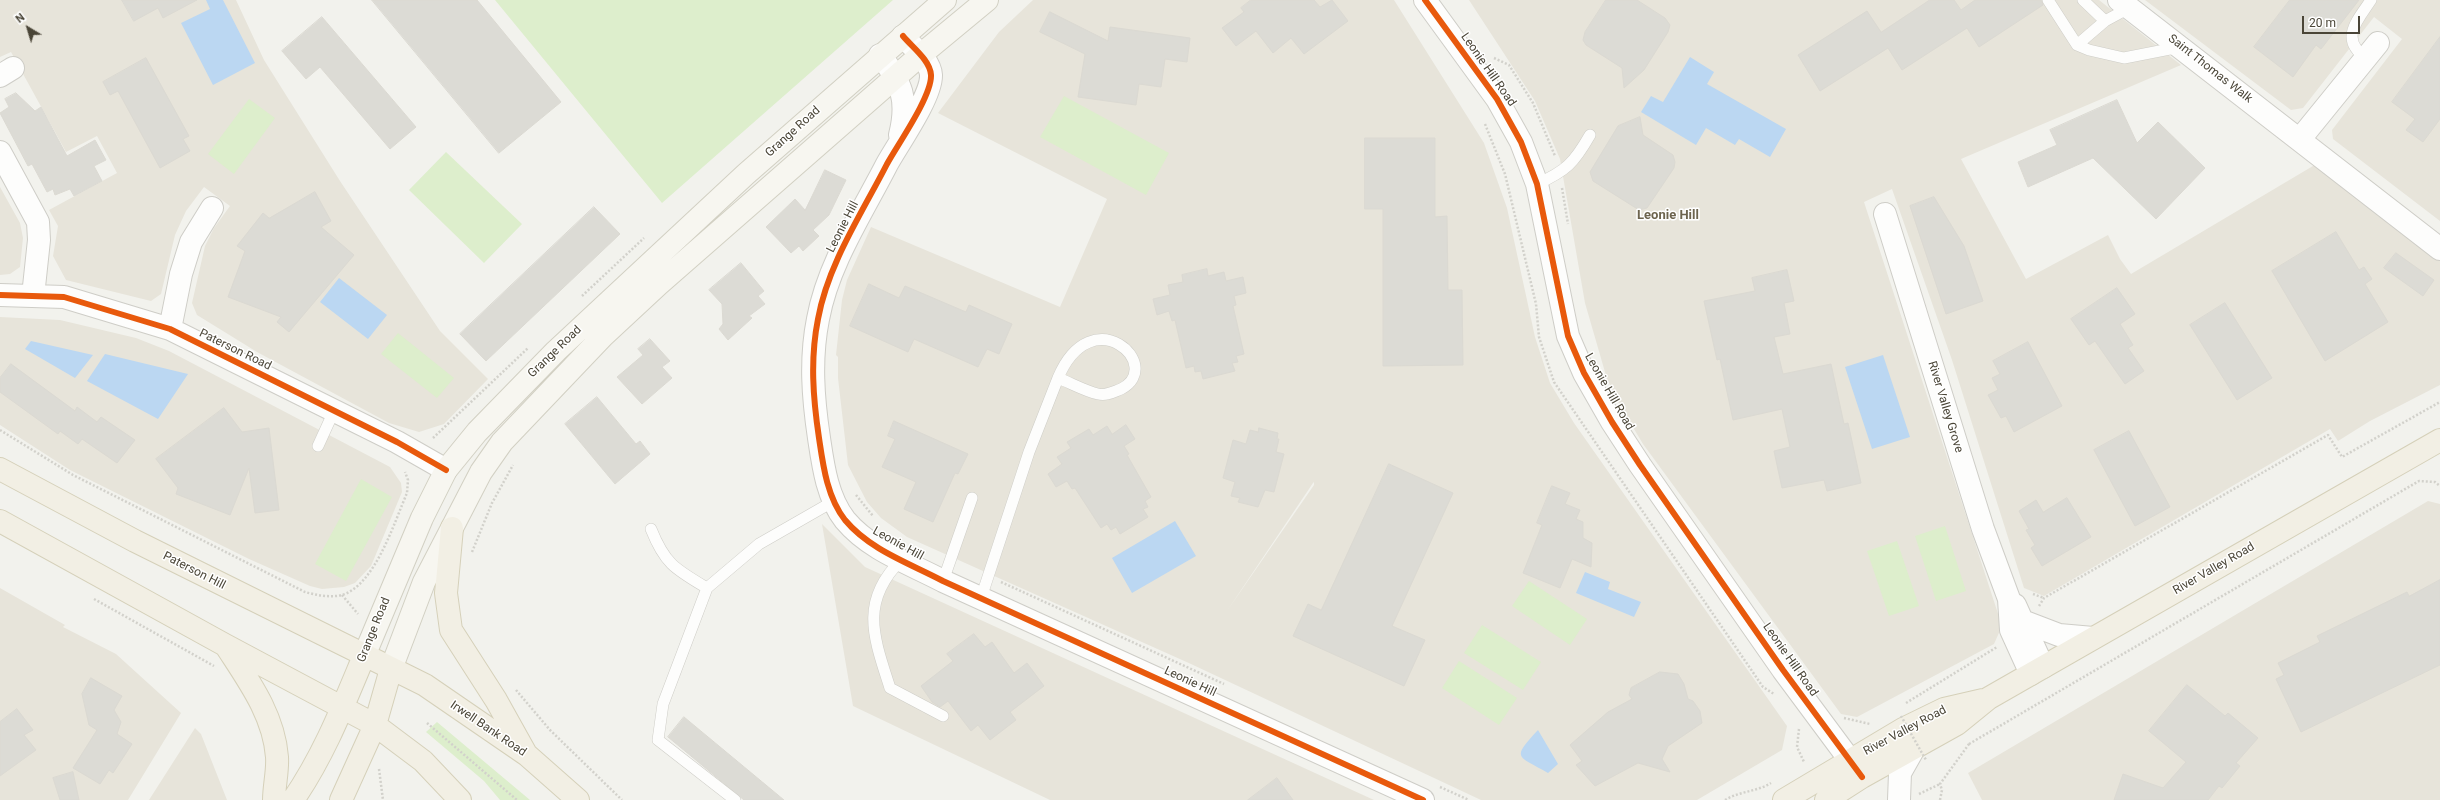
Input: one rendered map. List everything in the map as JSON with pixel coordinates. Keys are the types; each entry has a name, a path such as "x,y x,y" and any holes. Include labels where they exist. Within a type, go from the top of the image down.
{"main road":[{"name":"Grange Road","path":"293,800 314,768 330,738 406,553 446,470 477,432 556,351 746,174 880,55 945,0"},
{"name":"Grange Road","path":"341,800 375,725 391,669 424,582 481,472 502,442 603,336 659,284 920,56 987,0"},
{"name":"River Valley Road","path":"1826,800 1855,769 1920,755 1989,698 2093,638 2438,445"},
{"name":"Paterson Hill","path":"0,469 135,542 391,669"},
{"path":"0,521 225,645 375,725 423,761 460,800"},
{"path":"452,528 446,593 451,630 496,700 526,755"},
{"path":"225,645 261,701 274,736 277,758 274,800"},
{"name":"Irwell Bank Road","path":"391,669 425,685 526,755 578,800"},
{"name":"River Valley Road","path":"1784,800 1855,769 1944,709 1989,698"}],"street":[{"name":"Leonie Hill Road","path":"1425,0 1497,99 1521,142 1537,184 1568,336 1584,373 1612,422 1640,464 1855,769"},
{"name":"Saint Thomas Walk","path":"2124,4 2440,248"},
{"name":"Leonie Hill","path":"903,36 928,64 931,77 913,122 897,145 832,273 818,318 813,359 814,406 823,468 843,495 845,519 866,540 942,581 1429,793"},
{"path":"2300,139 2372,50"},
{"name":"Leonie Hill","path":"880,55 897,76 903,94 904,120 897,145"},
{"path":"0,152 38,222 39,240 32,296"},
{"path":"170,329 181,274 191,242 212,208"},
{"name":"River Valley Grove","path":"1885,214 1983,529 2009,599 2017,607 2018,626 2037,671"},
{"name":"Paterson Road","path":"0,295 64,297 170,329 334,411 446,470"},
{"path":"2018,626 2059,635 2093,638"},
{"path":"1906,798 1900,773 1920,755"}],"lane":[{"path":"2048,0 2077,45 2105,55 2124,58 2181,47"},
{"path":"2083,0 2105,21"},
{"path":"2371,0 2353,28 2352,40 2356,50 2372,50"},
{"path":"2077,45 2124,4"},
{"path":"1537,184 1559,174 1578,157 1590,135"},
{"path":"981,598 1030,452 1058,378 1074,353 1090,342 1103,338 1116,341 1127,351 1135,364 1134,377 1127,386 1110,394 1098,394 1058,378"},
{"path":"318,446 334,411"},
{"path":"734,800 658,740 663,704 706,588 759,544 843,495"},
{"path":"942,581 972,498"},
{"path":"652,529 660,550 674,569 706,588"},
{"path":"901,560 883,581 872,612 875,642 890,688 943,716"}],"path":[{"path":"1490,56 1509,66 1533,103 1557,160 1569,227"},
{"path":"1901,705 1995,650 2005,633 2030,618 2044,598 2328,435 2342,457 2440,402"},
{"path":"0,430 73,475 305,592 319,596 342,595 360,584 373,567 407,493 407,474 403,470"},
{"path":"470,556 492,503 517,458"},
{"path":"1906,798 1940,784 1969,744 2420,481 2435,482 2440,486"},
{"path":"843,495 878,520"},
{"path":"988,576 1231,688"},
{"path":"342,595 358,614"},
{"path":"90,596 219,671"},
{"path":"1763,687 1777,697"},
{"path":"514,688 550,730 622,800"},
{"path":"1901,716 1920,755"},
{"path":"1842,717 1870,724 1876,720"},
{"path":"427,723 517,800"},
{"path":"1796,724 1800,731 1797,747 1805,761 1799,765"},
{"path":"1966,741 1969,744"},
{"path":"379,768 383,800"},
{"path":"1725,800 1738,792 1763,787 1775,780"},
{"path":"1940,784 1942,790 1940,800"},
{"path":"1429,793 1468,800"}],"shaded area":[{"path":"0,0 236,0 264,60 340,181 440,331 488,379 444,424 419,432 389,423 257,352 197,315 192,303 205,246 214,228 230,206 204,187 186,211 175,235 161,294 151,301 66,280 53,256 58,226 49,210 117,173 97,136 66,152 11,52 0,57"},
{"path":"1033,0 1394,0 1484,143 1507,208 1535,337 1550,383 1574,423 1787,726 1782,750 1697,800 1481,800 1191,664 907,537 881,518 867,502 848,465 838,378 838,357 836,355 842,300 847,280 871,227 1060,307 1107,199 938,113 999,32","holes":["1314,482 1314,485 1227,611"]},
{"path":"1469,0 2099,0 2181,65 1961,159 2026,279 2108,235 2120,259 2131,274 2318,163 2440,256 2440,385 2370,421 2338,441 2330,429 2044,596 2024,588 1952,360 1892,189 1864,202 2002,626 1994,644 1857,717 1841,714 1643,444 1622,409 1607,379 1585,303 1560,159 1535,101"},
{"path":"2145,0 2440,0 2440,221 2333,139 2332,130 2402,39 2374,17 2303,108 2291,110"},
{"path":"0,187 20,223 23,238 20,267 10,274 0,275"},
{"path":"0,317 60,320 136,338 169,351 390,467 401,483 402,492 371,566 355,583 344,587 322,589 310,586 249,559 70,470 0,425"},
{"path":"2428,501 2440,504 2440,800 1982,800 1968,773"},
{"path":"822,524 865,567 1374,800 1050,800 853,706"},
{"path":"0,588 65,625 63,627 116,654 181,713 128,800 0,800"},
{"path":"195,728 201,734 227,800 149,800"}],"green space":[{"path":"495,0 893,0 662,203"},
{"path":"1064,96 1169,153 1146,195 1040,137"},
{"path":"249,99 275,118 234,174 208,154"},
{"path":"446,152 522,224 484,263 409,190"},
{"path":"398,333 454,378 437,398 381,354"},
{"path":"361,479 392,497 346,581 315,564"},
{"path":"1945,526 1966,591 1936,601 1915,536"},
{"path":"1897,541 1919,606 1889,616 1867,551"},
{"path":"1529,581 1587,619 1570,645 1512,606"},
{"path":"1482,625 1541,662 1523,690 1464,653"},
{"path":"1459,661 1517,698 1499,725 1442,688"},
{"path":"437,722 530,800 500,800 484,781 426,732"}],"water":[{"path":"206,0 223,0 255,63 213,85 181,23 210,9"},
{"path":"1690,57 1714,72 1707,84 1786,129 1770,157 1739,139 1735,145 1706,128 1696,145 1641,112 1651,96 1663,102"},
{"path":"339,278 387,315 368,339 320,302"},
{"path":"31,341 93,355 75,378 25,349"},
{"path":"105,354 188,374 158,419 87,381"},
{"path":"1883,355 1910,437 1872,449 1845,367"},
{"path":"1175,521 1196,556 1132,593 1112,558"},
{"path":"1585,572 1610,582 1608,589 1641,602 1634,617 1576,593"},
{"path":"1538,730 1558,764 1548,773 1521,756 1524,746"}],"building":[{"path":"122,0 197,0 163,18 158,8 134,21"},
{"path":"372,0 477,0 561,102 499,153"},
{"path":"1251,0 1314,0 1320,7 1332,0 1348,21 1304,54 1291,38 1273,53 1256,31 1236,46 1222,28 1244,12 1241,8"},
{"path":"1606,0 1637,0 1665,18 1670,25 1668,32 1644,70 1624,88 1622,68 1586,45 1583,40 1585,32"},
{"path":"1930,0 1954,0 1961,10 1975,0 2041,0 2043,5 1979,47 1967,28 1902,70 1888,48 1820,91 1798,55 1867,11 1881,32"},
{"path":"2290,0 2359,0 2321,49 2316,45 2293,77 2254,47"},
{"path":"1050,12 1108,41 1110,27 1190,38 1187,62 1165,59 1161,87 1139,84 1136,105 1078,97 1085,54 1040,32"},
{"path":"322,17 416,127 390,149 320,67 306,79 282,51"},
{"path":"2440,37 2440,119 2423,142 2406,130 2415,119 2392,102"},
{"path":"146,58 189,136 183,139 190,151 160,168 118,91 110,95 103,82"},
{"path":"16,93 35,111 41,107 67,156 95,140 106,160 94,166 102,181 74,196 70,189 55,195 53,189 47,192 32,164 28,166 0,113 9,107 5,99"},
{"path":"2117,100 2137,143 2158,122 2205,168 2156,219 2093,158 2028,187 2018,162 2057,145 2050,130"},
{"path":"1640,117 1643,135 1673,155 1675,162 1674,168 1647,208 1639,210 1593,181 1590,172 1618,126"},
{"path":"1365,138 1435,138 1435,217 1447,216 1448,290 1462,290 1463,365 1383,366 1383,209 1365,209"},
{"path":"825,170 846,180 829,215 813,230 819,236 803,251 799,246 791,253 766,227 795,199 805,210"},
{"path":"315,192 331,221 321,227 354,255 289,332 277,322 281,317 228,297 245,251 237,246 263,213 269,218"},
{"path":"1934,197 1964,246 1983,301 1946,314 1910,206"},
{"path":"594,207 620,234 486,361 460,334"},
{"path":"2336,232 2359,270 2364,267 2372,279 2365,284 2388,322 2325,361 2272,271"},
{"path":"2396,253 2434,280 2423,296 2384,268"},
{"path":"741,263 764,291 758,296 765,304 749,316 752,318 728,340 719,329 723,324 722,304 709,290"},
{"path":"1207,269 1208,276 1224,272 1226,281 1243,277 1246,293 1234,296 1236,305 1233,306 1244,354 1236,356 1238,362 1232,363 1235,371 1203,379 1201,371 1195,372 1194,366 1186,368 1175,320 1172,321 1169,311 1157,315 1153,299 1170,295 1168,285 1183,282 1182,275"},
{"path":"1787,270 1794,301 1784,303 1790,334 1774,337 1783,374 1831,364 1844,424 1848,423 1861,483 1827,491 1824,480 1782,488 1774,451 1790,447 1782,409 1733,420 1720,359 1717,360 1704,301 1755,291 1752,278"},
{"path":"869,284 899,298 905,286 966,312 969,305 1012,324 999,354 987,349 978,367 914,339 908,352 850,326"},
{"path":"2117,288 2135,314 2120,324 2133,345 2128,348 2144,371 2125,384 2095,341 2089,345 2071,319"},
{"path":"2225,303 2272,378 2237,400 2190,325"},
{"path":"650,339 670,361 662,367 672,378 642,404 617,377 643,355 638,349"},
{"path":"2028,342 2062,406 2014,432 2006,416 2001,418 1988,395 1998,390 1992,378 2000,374 1993,361"},
{"path":"11,364 75,411 77,407 97,422 101,417 135,440 117,463 82,439 78,444 60,431 58,434 0,392 0,378"},
{"path":"597,397 636,444 640,441 650,454 615,484 565,424"},
{"path":"224,408 242,432 269,428 279,510 255,513 249,468 230,515 176,494 178,488 156,459"},
{"path":"894,421 968,454 958,474 955,473 933,522 904,509 916,482 882,467 895,439 888,436"},
{"path":"1126,425 1135,439 1124,446 1129,454 1127,455 1151,497 1145,501 1148,507 1143,509 1148,517 1120,534 1116,527 1111,530 1107,524 1101,528 1075,488 1072,489 1067,481 1056,487 1048,474 1062,464 1057,457 1071,448 1067,442 1089,429 1093,435 1107,426 1112,434"},
{"path":"1259,428 1278,433 1277,439 1279,439 1276,452 1284,454 1274,492 1265,490 1258,507 1238,502 1240,498 1231,496 1235,482 1223,478 1233,440 1246,444 1250,430 1258,432"},
{"path":"2129,431 2170,507 2135,526 2094,450"},
{"path":"1389,464 1453,493 1392,626 1425,640 1404,686 1293,636 1308,604 1321,610"},
{"path":"1552,486 1570,493 1565,504 1580,510 1576,519 1583,522 1583,538 1592,543 1591,567 1572,559 1560,588 1523,573 1542,525 1537,523"},
{"path":"2067,498 2091,537 2042,566 2031,548 2035,545 2026,530 2029,529 2019,511 2036,500 2043,512"},
{"path":"2440,580 2440,665 2301,732 2276,679 2284,675 2278,663 2320,642 2317,636 2407,592 2409,596"},
{"path":"974,634 985,647 992,642 1014,673 1027,663 1044,686 1010,712 1016,720 990,740 978,725 971,731 948,701 940,707 932,702 921,686 953,661 947,654"},
{"path":"1660,672 1678,674 1684,684 1688,699 1693,701 1700,711 1702,723 1668,746 1662,759 1670,772 1638,763 1595,786 1576,765 1582,761 1570,745 1608,712 1632,699 1629,695 1631,688"},
{"path":"91,678 122,696 114,710 121,722 117,734 132,744 113,773 109,770 100,784 73,768 97,730 89,725 82,694"},
{"path":"2187,685 2225,716 2228,713 2258,738 2236,763 2240,766 2222,788 2219,786 2208,800 2114,800 2123,774 2163,788 2186,762 2149,731"},
{"path":"17,709 33,730 24,735 36,750 0,776 0,722"},
{"path":"684,717 784,800 744,800 668,737"},
{"path":"73,772 79,800 60,800 53,778"},
{"path":"1277,778 1293,800 1248,800"}],"cycle path":[{"path":"1425,0 1497,99 1521,142 1537,184 1568,336 1584,373 1612,422 1640,465 1783,670 1862,777"},
{"path":"903,36 920,54 930,69 930,84 914,120 887,164 847,239 829,278 818,319 814,349 813,378 815,408 824,470 834,501 845,520 866,540 878,548 943,581 1423,800"},
{"path":"0,295 64,297 170,329 397,442 446,470"}],"district":[{"name":"Leonie Hill","path":"1668,216"}]}
